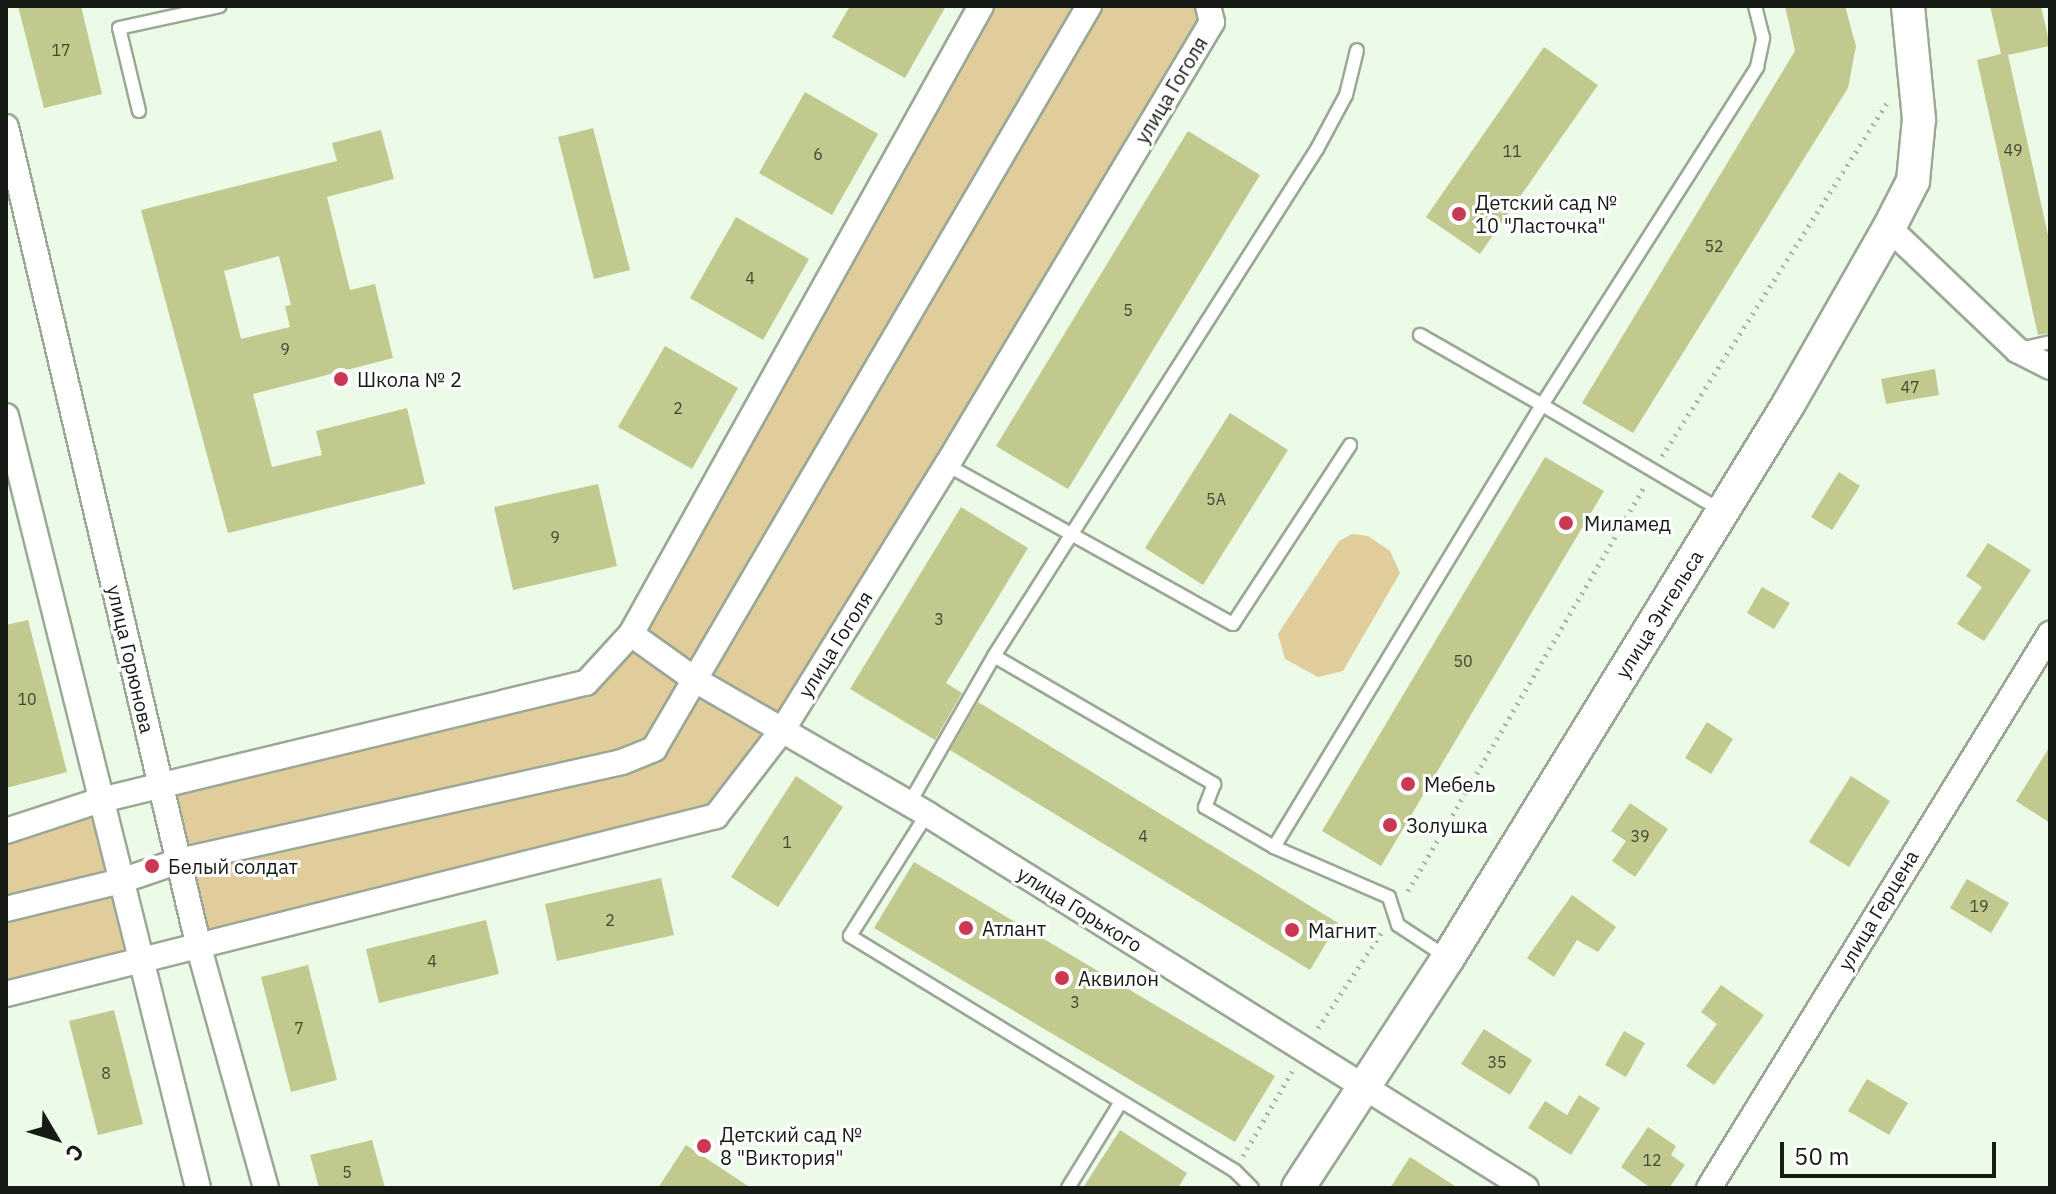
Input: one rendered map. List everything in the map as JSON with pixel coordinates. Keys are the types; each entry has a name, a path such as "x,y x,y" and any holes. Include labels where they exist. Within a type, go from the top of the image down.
{"street":[{"path":"6,831 101,800 586,683 631,634 981,6"},
{"path":"6,909 121,881 179,861 622,762 654,749 697,681 1089,6"},
{"name":"улица Гоголя","path":"6,994 716,816 783,729 947,465 1212,22 1208,6"},
{"name":"улица Энгельса","path":"1298,1188 1448,958 1722,511 1889,228 1913,181 1919,119 1908,6"},
{"name":"улица Горюнова","path":"6,127 199,948 266,1188"},
{"path":"1889,228 2017,350 2050,367"},
{"path":"6,416 198,1188"},
{"name":"улица Горького","path":"631,634 697,681 918,809 1367,1086 1526,1188"},
{"name":"улица Герцена","path":"1709,1188 2050,634"}],"lane":[{"path":"139,111 119,28 220,6"},
{"path":"1274,847 1542,405 1757,67 1763,38 1755,6"},
{"path":"1252,1188 1235,1171 850,936 994,656 1071,530 1317,149 1346,95 1357,50"},
{"path":"1420,335 1722,511"},
{"path":"2017,350 2050,342"},
{"path":"947,465 1071,530 1233,624 1350,445"},
{"path":"994,656 1214,784 1205,807 1274,847 1389,897 1398,925 1448,958"},
{"path":"1068,1188 1121,1102"}],"path":[{"path":"1235,1171 1305,1048 1394,913 1653,472 1889,96"}],"shaded area":[{"path":"981,6 1208,6 1212,22 716,816 199,948 161,786 586,683 631,634"},
{"path":"1352,534 1368,536 1390,551 1400,573 1343,671 1318,677 1285,659 1278,634 1339,541"},
{"path":"101,800 141,961 6,994 6,831"}],"building":[{"path":"18,6 81,6 102,94 44,108"},
{"path":"850,6 946,6 905,78 832,37"},
{"path":"1785,6 1845,6 1856,46 1848,88 1633,433 1582,403 1795,51"},
{"path":"1990,6 2041,6 2050,46 2008,55 2050,244 2050,333 2038,335 1977,60 2001,54"},
{"path":"1544,47 1598,85 1480,254 1426,217"},
{"path":"805,92 878,134 832,215 759,173"},
{"path":"593,128 630,270 594,279 558,137"},
{"path":"381,130 394,179 327,197 350,290 375,284 393,358 253,394 272,467 322,455 316,431 407,408 425,484 228,533 141,210 337,161 332,143","holes":["279,256 291,305 285,306 290,327 241,339 224,271"]},
{"path":"1188,131 1260,175 1068,489 996,446"},
{"path":"736,217 809,259 763,340 690,298"},
{"path":"665,346 738,388 692,469 618,427"},
{"path":"1935,369 1939,395 1886,404 1881,379"},
{"path":"1230,413 1288,450 1203,585 1145,548"},
{"path":"1545,457 1604,491 1381,866 1322,831"},
{"path":"1839,472 1860,486 1832,530 1811,517"},
{"path":"598,484 617,566 513,590 494,507"},
{"path":"961,507 1028,548 946,683 962,693 935,740 850,689"},
{"path":"1988,543 2031,570 1984,641 1957,624 1982,587 1966,576"},
{"path":"1762,587 1790,603 1774,629 1747,613"},
{"path":"28,620 67,772 6,788 6,625"},
{"path":"978,702 1338,923 1310,970 950,750"},
{"path":"1707,722 1733,739 1711,774 1685,758"},
{"path":"2050,746 2050,823 2016,801"},
{"path":"796,776 843,807 778,907 731,877"},
{"path":"1851,776 1890,801 1849,867 1809,842"},
{"path":"1630,803 1668,829 1635,877 1612,861 1626,841 1611,831"},
{"path":"914,862 1275,1076 1235,1142 874,928"},
{"path":"661,878 674,935 557,961 545,904"},
{"path":"1967,879 2009,903 1991,933 1950,908"},
{"path":"1572,895 1616,927 1598,952 1577,940 1554,977 1527,958"},
{"path":"486,920 499,974 379,1003 366,949"},
{"path":"308,965 337,1080 291,1092 261,977"},
{"path":"1721,985 1764,1015 1714,1085 1686,1066 1717,1024 1701,1012"},
{"path":"114,1010 143,1124 98,1135 69,1021"},
{"path":"1484,1029 1532,1060 1510,1095 1461,1064"},
{"path":"1624,1031 1645,1043 1626,1077 1605,1065"},
{"path":"1867,1079 1908,1103 1889,1135 1848,1111"},
{"path":"1579,1095 1600,1108 1571,1155 1528,1128 1545,1101 1567,1115"},
{"path":"1648,1127 1676,1146 1671,1155 1685,1165 1669,1188 1651,1188 1621,1167"},
{"path":"1120,1130 1187,1173 1178,1188 1083,1188"},
{"path":"372,1140 385,1188 319,1188 310,1155"},
{"path":"686,1145 751,1188 658,1188"},
{"path":"1410,1157 1458,1188 1390,1188"}],"place":[{"name":"Детский сад № 10 \"Ласточка\"","path":"1459,214"},
{"name":"Школа № 2","path":"341,379"},
{"name":"Миламед","path":"1566,523"},
{"name":"Мебель","path":"1408,784"},
{"name":"Золушка","path":"1390,825"},
{"name":"Белый солдат","path":"152,866"},
{"name":"Атлант","path":"966,928"},
{"name":"Магнит","path":"1292,930"},
{"name":"Аквилон","path":"1062,978"},
{"name":"Детский сад № 8 \"Виктория\"","path":"704,1146"}]}
